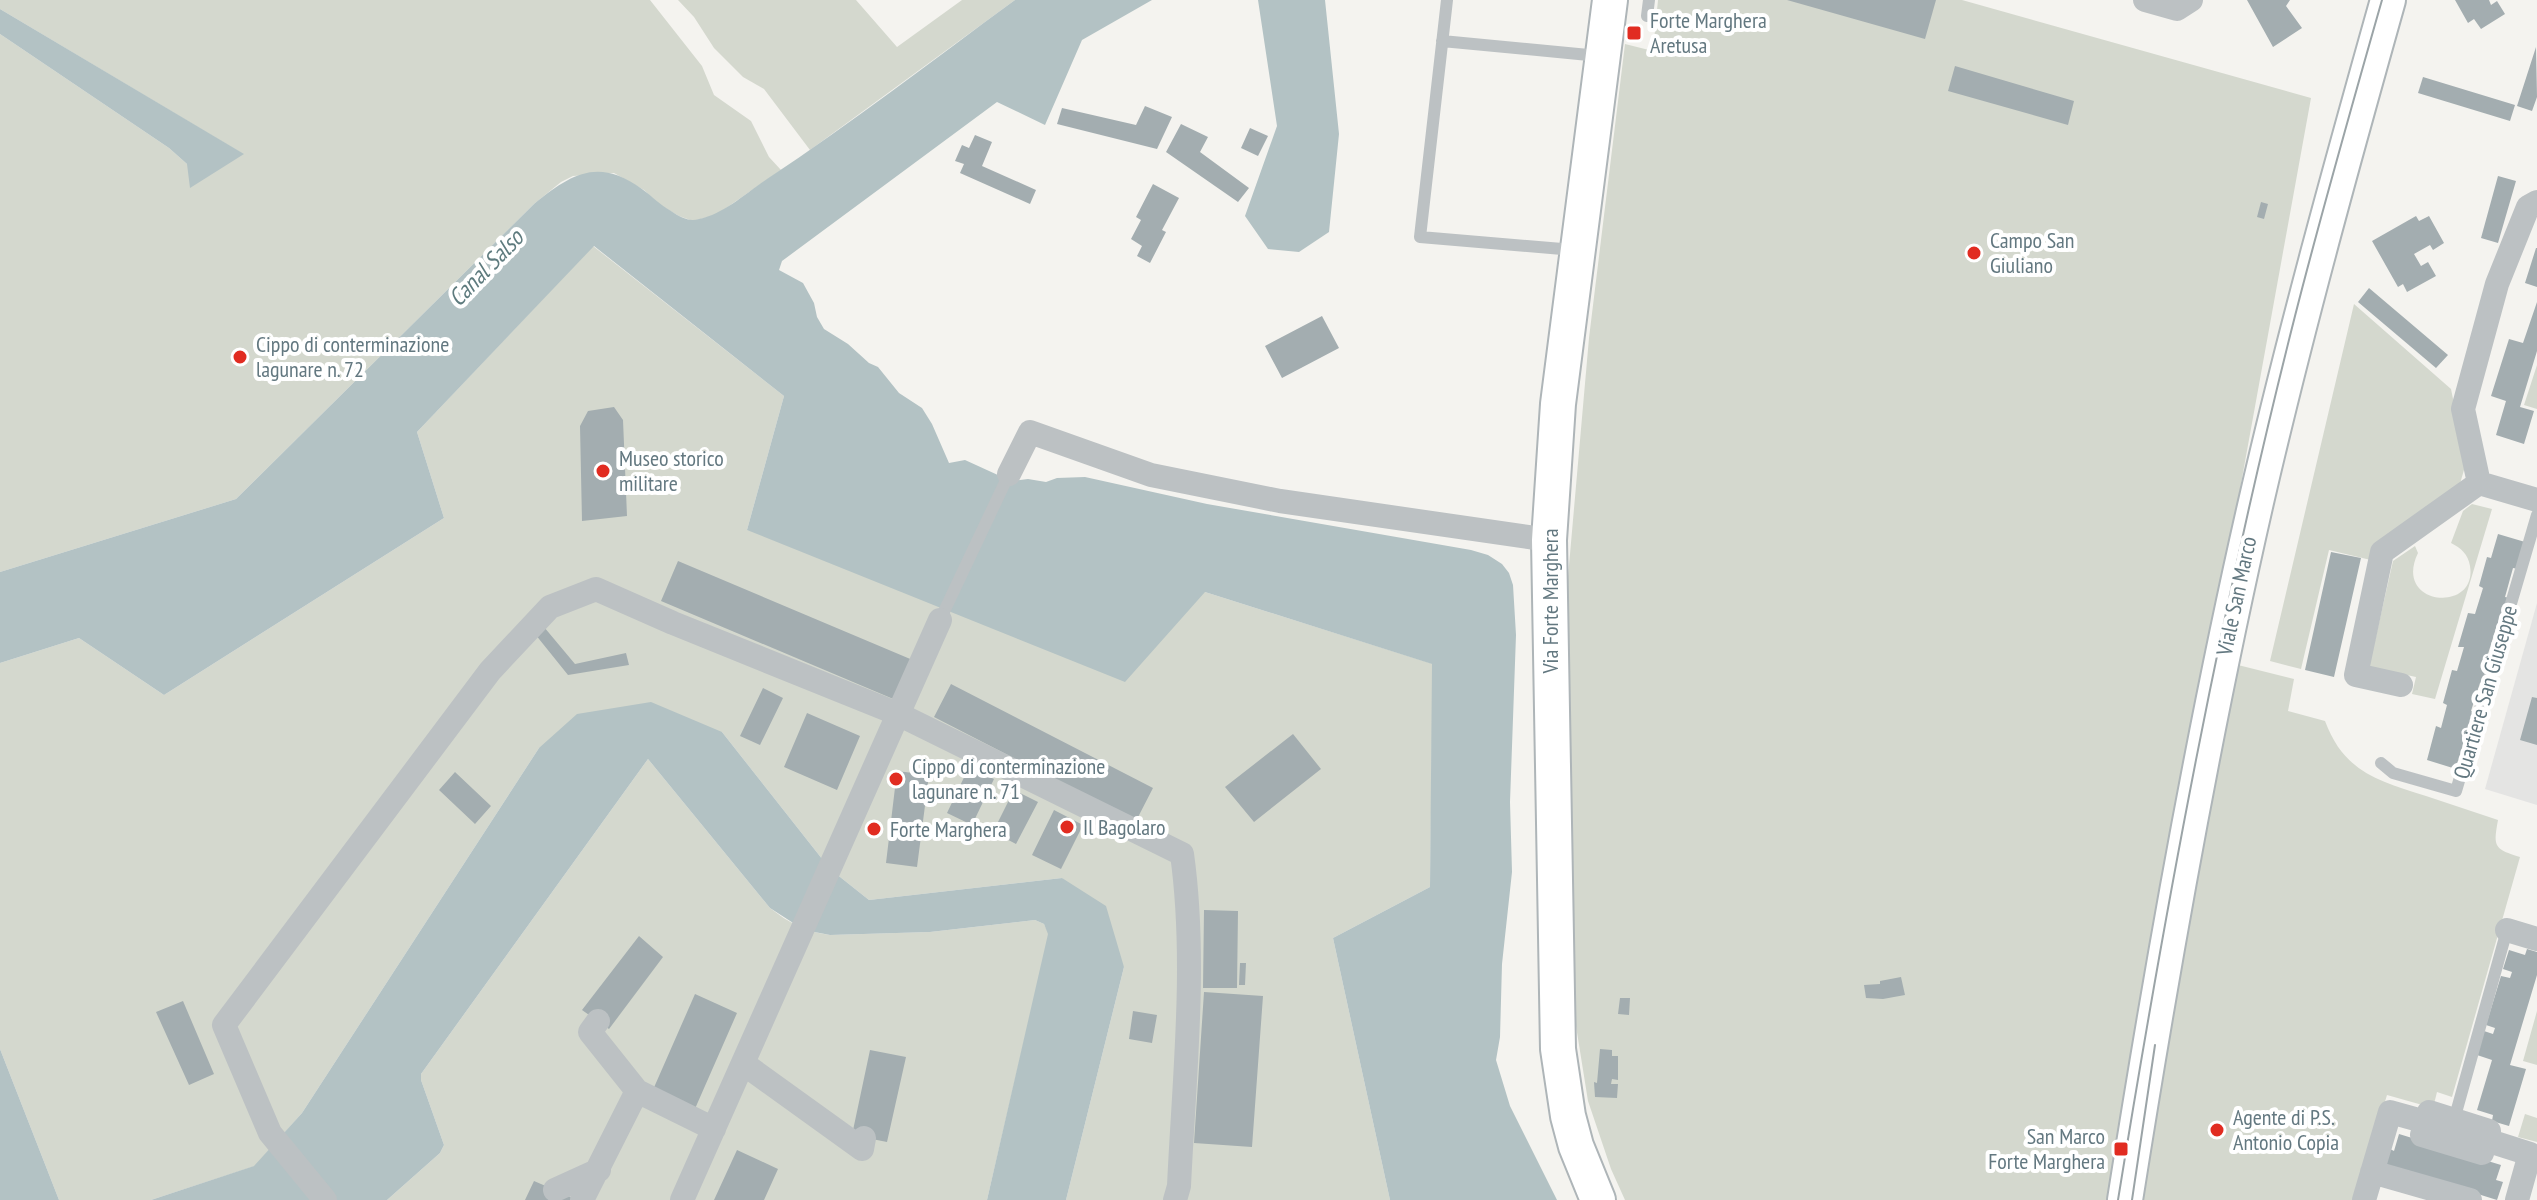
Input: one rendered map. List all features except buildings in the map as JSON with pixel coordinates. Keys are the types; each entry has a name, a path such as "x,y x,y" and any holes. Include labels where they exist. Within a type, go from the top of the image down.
{"street":[{"name":"Via Forte Marghera","path":"1598,1200 1572,1131 1558,1049 1549,540 1558,404 1610,0"},
{"path":"2156,1 2177,9 2191,0"},
{"name":"Viale San Marco","path":"2125,1200 2162,972 2250,531 2300,318 2388,0"},
{"path":"2479,483 2463,409 2497,284 2528,207 2537,202"},
{"path":"1009,474 1030,432 1151,475 1280,501 1549,540"},
{"path":"2479,483 2537,500"},
{"path":"2401,685 2356,675 2382,552 2479,483"},
{"path":"325,1200 270,1133 224,1025 490,671 550,607 596,589 898,714 1182,854 1188,895 1187,1034 1179,1186 1175,1200"},
{"path":"682,1200 940,620"},
{"path":"2507,930 2537,939"},
{"path":"598,1021 590,1032 637,1091 714,1129"},
{"path":"744,1064 862,1149 864,1138"},
{"path":"582,1200 637,1091"},
{"path":"2364,1200 2390,1112 2426,1122"},
{"path":"2429,1112 2454,1120 2489,1131 2482,1153 2422,1135 2429,1112"},
{"path":"2486,1140 2530,1154 2531,1170 2517,1200"},
{"path":"555,1190 599,1170"},
{"path":"2372,1172 2413,1192 2470,1200"}],"lane":[{"path":"1447,0 1420,237 1577,250"},
{"path":"1647,16 1649,0"},
{"path":"1442,41 1602,57"},
{"path":"940,620 1009,474"},
{"name":"Quartiere San Giuseppe","path":"2381,763 2393,773 2456,791 2537,515"},
{"path":"2454,1120 2507,930"}],"shaded area":[{"path":"0,0 650,0 702,66 714,95 751,121 769,157 781,170 716,215 693,221 660,205 644,190 614,173 573,176 561,182 534,204 236,499 0,572 0,34 169,148 187,164 243,154 0,9"},
{"path":"678,0 856,0 897,47 962,0 1015,0 810,150 764,89 743,77 714,48 694,17"},
{"path":"1658,0 1962,0 2311,98 2111,1200 1625,1200 1611,1169 1588,1101 1572,1001 1565,611 1589,338 1625,44 1653,51"},
{"name":"Forte Marghera","path":"593,246 784,396 747,530 1205,592 1433,664 1430,887 1333,938 1390,1200 1066,1200 1124,967 1062,878 869,900 830,869 722,732 539,748 302,1113 255,1166 151,1200 59,1200 0,1049 0,663 79,638 164,695 444,518 417,432"},
{"path":"2354,304 2451,389 2466,463 2457,494 2375,561 2329,550 2301,669 2270,661"},
{"path":"2537,365 2537,409 2524,405"},
{"path":"2472,504 2492,509 2435,699 2412,694 2416,677 2369,667 2393,561 2415,546 2418,553 2413,571 2416,584 2425,593 2450,597 2462,592 2469,581 2470,566 2464,552 2451,543 2463,511"},
{"path":"2537,603 2537,805 2485,789"},
{"path":"2234,664 2294,679 2288,711 2325,721 2342,752 2353,763 2393,785 2498,820 2497,846 2520,857 2452,1097 2437,1092 2433,1108 2387,1095 2356,1200 2135,1200"},
{"path":"648,759 770,908 805,929 830,935 930,932 1035,920 1044,924 1049,934 987,1200 387,1200 440,1153 444,1145 421,1074"},
{"path":"2537,1011 2537,1065 2523,1061"},
{"path":"2525,1114 2537,1118 2537,1142 2518,1137"}],"water":[{"name":"Canal Salso","path":"1015,0 1152,0 1082,40 1045,125 997,102 782,261 779,270 803,283 824,329 878,367 899,393 922,408 949,463 965,460 1011,481 1028,479 1046,482 1057,478 1085,477 1207,504 1471,550 1488,555 1502,564 1513,585 1516,635 1510,802 1512,872 1496,1060 1510,1106 1557,1200 1390,1200 1333,938 1430,887 1432,664 1205,592 1125,682 747,530 784,396 594,246 417,432 444,518 164,695 79,638 0,663 0,572 236,499 534,204 560,184 585,173 612,174 626,179 681,217 692,220 717,213 830,136"},
{"path":"1258,0 1325,0 1339,134 1329,232 1299,252 1268,249 1245,216 1277,126"},
{"path":"0,9 244,154 190,188 187,164 169,148 0,34"},
{"path":"651,702 722,732 830,869 869,900 1062,878 1106,906 1124,967 1066,1200 987,1200 1048,934 1044,924 1035,920 930,932 830,935 804,930 770,908 648,759 421,1074 444,1145 440,1153 387,1200 151,1200 254,1166 302,1113 539,748 577,714"},
{"path":"0,1049 59,1200 0,1200"}],"tram line":[{"path":"2118,1200 2176,867 2243,535 2305,276 2382,0"},
{"path":"2132,1200 2155,1045"}],"place":[{"name":"Forte Marghera Aretusa","path":"1634,33"},
{"name":"Campo San Giuliano","path":"1974,253"},
{"name":"Cippo di conterminazione lagunare n. 72","path":"240,357"},
{"name":"Museo storico militare","path":"603,471"},
{"name":"Cippo di conterminazione lagunare n. 71","path":"896,779"},
{"name":"Il Bagolaro","path":"1067,827"},
{"name":"Forte Marghera","path":"874,829"},
{"name":"Agente di P.S. Antonio Copia","path":"2217,1130"},
{"name":"San Marco Forte Marghera","path":"2121,1149"}]}
